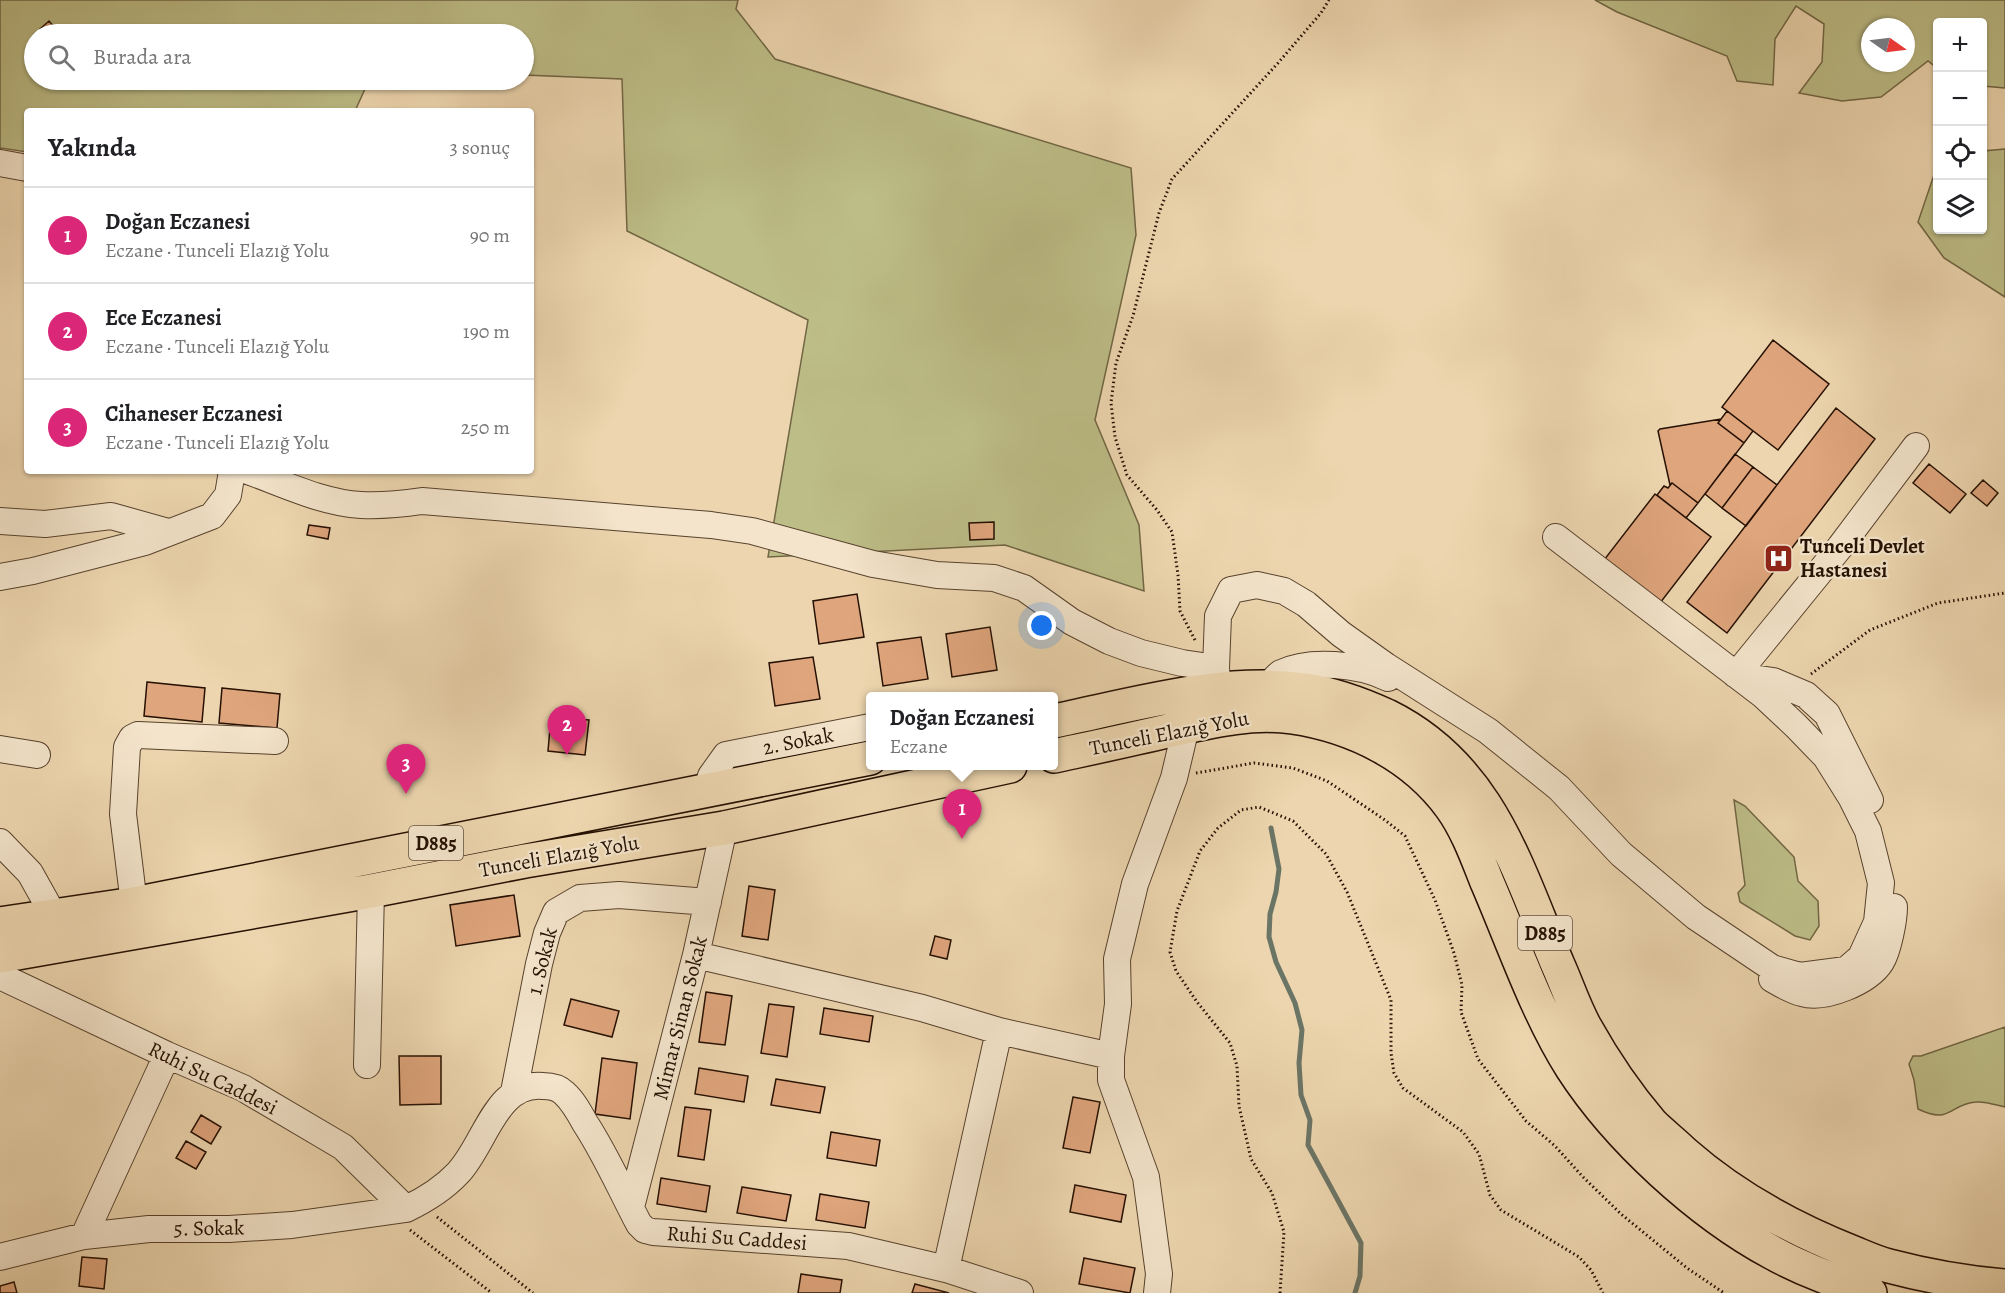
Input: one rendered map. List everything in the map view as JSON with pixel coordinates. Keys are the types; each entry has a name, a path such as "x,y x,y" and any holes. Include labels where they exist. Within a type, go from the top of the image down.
{"main road":[{"name":"Tunceli Elazığ Yolu","path":"1058,720 1217,679 1305,690 1340,698 1373,710 1414,731 1457,767 1479,794 1500,830 1584,1026 1617,1078 1653,1125 1704,1170 1751,1204 1833,1245 1887,1266 1964,1283 2005,1286"},
{"name":"Tunceli Elazığ Yolu","path":"1058,755 1251,715 1291,717 1328,725 1360,735 1393,751 1452,808 1471,844 1551,1032 1573,1069 1613,1121 1656,1168 1715,1215 1773,1253 1836,1282 1870,1293"},
{"name":"Tunceli Elazığ Yolu","path":"0,924 134,904 866,759"},
{"name":"Tunceli Elazığ Yolu","path":"0,956 371,891 525,861 724,828 987,770"}],"street":[{"path":"0,163 24,167"},
{"path":"1736,675 1840,547 1916,446"},
{"path":"0,576 55,565 145,542 212,516 228,495 231,474"},
{"path":"256,474 324,498 359,505 392,505 422,501 711,525 752,531 873,564 937,575 994,578 1024,588 1072,622 1109,641 1141,653 1182,663 1217,679 1218,616 1231,590 1257,585 1284,591 1306,603 1341,634 1386,666 1497,739 1559,788 1621,854 1696,917 1772,968 1800,976 1846,970 1861,957 1877,922 1881,883 1868,831 1851,796 1826,757 1764,696 1556,537"},
{"path":"0,521 45,524 111,516 168,532"},
{"path":"1268,687 1278,674 1300,667 1350,665 1386,676 1501,756 1560,807 1613,862 1690,927 1768,977 1803,994 1833,992 1856,984 1882,962 1894,922 1894,884 1884,832 1827,714 1806,695 1791,688 1773,681 1736,675"},
{"path":"1157,1293 1159,1274 1146,1178 1112,1080 1111,1056 1118,1004 1117,959 1135,884 1174,778 1186,727"},
{"name":"2. Sokak","path":"706,791 711,776 726,755 866,728"},
{"path":"134,904 123,814 127,747 132,738 138,735 275,741"},
{"path":"0,748 37,754"},
{"name":"Mimar Sinan Sokak","path":"631,1207 696,955 724,828"},
{"path":"0,842 30,873 54,916"},
{"path":"367,1065 371,891"},
{"name":"1. Sokak","path":"514,1092 539,964 547,933 556,912 580,898 619,895 708,902"},
{"path":"696,955 922,1008 999,1031 1111,1056"},
{"name":"Ruhi Su Caddesi","path":"0,976 167,1055 243,1088 343,1148 404,1208"},
{"path":"946,1269 999,1031"},
{"path":"84,1236 167,1055"},
{"name":"Ruhi Su Caddesi","path":"514,1092 528,1086 538,1085 562,1090 593,1134 639,1224 645,1230 848,1246 946,1269 1020,1293"},
{"path":"404,1208 459,1172 505,1099 514,1092"},
{"name":"5. Sokak","path":"0,1257 84,1236 149,1229 229,1229 292,1225 404,1208"}],"path":[{"path":"1217,679 1180,611 1172,532 1157,510 1127,475 1115,437 1111,403 1116,363 1133,316 1159,213 1172,179 1278,63 1321,13 1329,0"},
{"path":"1791,688 1870,630 1938,603 2005,593"},
{"path":"1174,778 1254,763 1293,768 1327,781 1405,836 1435,900 1454,953 1462,985 1461,1011 1478,1059 1526,1121 1556,1146 1583,1177 1621,1214 1687,1268 1724,1293"},
{"path":"1280,1293 1284,1232 1272,1194 1251,1159 1239,1106 1236,1066 1230,1042 1197,1002 1176,971 1170,952 1178,911 1200,850 1218,828 1240,810 1259,807 1293,821 1326,854 1347,892 1391,1000 1390,1053 1394,1073 1403,1088 1463,1132 1479,1154 1490,1195 1501,1210 1580,1257 1591,1270 1603,1293"},
{"path":"404,1208 492,1293"},
{"path":"404,1208 533,1293"}],"green space":[{"path":"0,0 738,0 736,9 775,59 1131,168 1136,235 1095,420 1139,525 1144,591 1005,545 768,557 808,320 627,231 622,79 534,75 534,24 24,24 24,90 364,90 356,108 24,108 24,152 1,148 0,152"},
{"path":"1595,0 2005,0 2005,88 1987,86 1987,18 1933,18 1933,65 1928,61 1915,71 1915,18 1861,18 1861,72 1914,72 1881,97 1842,101 1799,93 1822,62 1824,24 1796,6 1775,39 1773,85 1737,81 1727,56 1617,12"},
{"path":"2005,149 2005,297 1944,258 1918,222 1933,178 1933,234 1987,234 1987,151"},
{"path":"1734,800 1745,806 1794,857 1798,881 1818,901 1819,926 1810,940 1795,936 1740,902 1738,893 1745,885"},
{"path":"2005,1027 2005,1107 1976,1102 1937,1115 1918,1109 1909,1064 1913,1056 1921,1056"}],"building":[{"path":"1773,340 1829,384 1778,450 1722,407"},
{"path":"1836,408 1875,439 1727,633 1687,602"},
{"path":"1727,411 1753,431 1744,443 1718,423"},
{"path":"1721,419 1718,423 1744,443 1698,503 1672,483 1670,485 1658,431"},
{"path":"1735,454 1753,467 1722,508 1705,494"},
{"path":"1929,464 1966,494 1950,513 1913,483"},
{"path":"1753,467 1777,485 1746,526 1722,508"},
{"path":"1983,480 1998,493 1987,506 1971,493"},
{"path":"1672,483 1698,503 1686,518 1657,495 1664,486 1668,488"},
{"path":"1655,494 1711,537 1660,603 1604,560"},
{"path":"994,522 994,539 970,540 969,523"},
{"path":"309,525 330,528 328,539 307,535"},
{"path":"857,594 864,637 819,644 813,601"},
{"path":"990,627 997,670 952,677 946,634"},
{"path":"921,637 928,679 883,686 877,643"},
{"path":"813,657 820,699 775,706 769,663"},
{"path":"147,682 205,688 202,722 144,716"},
{"path":"222,688 280,694 277,728 219,723"},
{"path":"551,717 589,720 585,755 548,751"},
{"path":"749,886 775,890 768,940 742,936"},
{"path":"514,895 520,936 456,946 450,905"},
{"path":"935,936 951,940 947,959 930,955"},
{"path":"706,992 732,996 725,1045 699,1042"},
{"path":"571,999 619,1011 612,1037 564,1025"},
{"path":"769,1004 794,1007 787,1057 761,1053"},
{"path":"824,1008 873,1016 869,1042 820,1034"},
{"path":"399,1056 441,1056 441,1104 400,1105"},
{"path":"602,1058 637,1063 630,1119 595,1114"},
{"path":"699,1068 748,1076 744,1102 695,1094"},
{"path":"776,1079 825,1087 820,1113 771,1105"},
{"path":"1073,1097 1100,1102 1090,1153 1063,1148"},
{"path":"685,1107 711,1110 704,1160 678,1156"},
{"path":"201,1115 221,1127 211,1144 191,1132"},
{"path":"831,1132 880,1140 876,1166 827,1158"},
{"path":"186,1141 206,1152 196,1169 176,1158"},
{"path":"661,1178 710,1186 706,1212 657,1204"},
{"path":"1075,1185 1126,1195 1121,1222 1070,1212"},
{"path":"742,1187 791,1195 786,1221 737,1213"},
{"path":"820,1194 869,1202 865,1228 816,1220"},
{"path":"82,1257 107,1259 104,1289 79,1286"},
{"path":"1084,1258 1135,1268 1130,1293 1079,1284"},
{"path":"801,1274 842,1280 840,1293 798,1293"},
{"path":"14,1282 17,1293 0,1293 0,1286"},
{"path":"915,1284 949,1293 912,1293"}],"waterway":[{"path":"1271,828 1279,869 1270,914 1269,937 1276,962 1295,1003 1302,1030 1299,1063 1301,1095 1310,1120 1308,1145 1361,1243 1360,1276 1355,1293"}],"place":[{"name":"Tunceli Devlet Hastanesi","path":"1779,558"},
{"name":"Ece Eczanesi","path":"567,755"},
{"name":"Cihaneser Eczanesi","path":"406,794"},
{"name":"Doğan Eczanesi","path":"962,839"}]}
